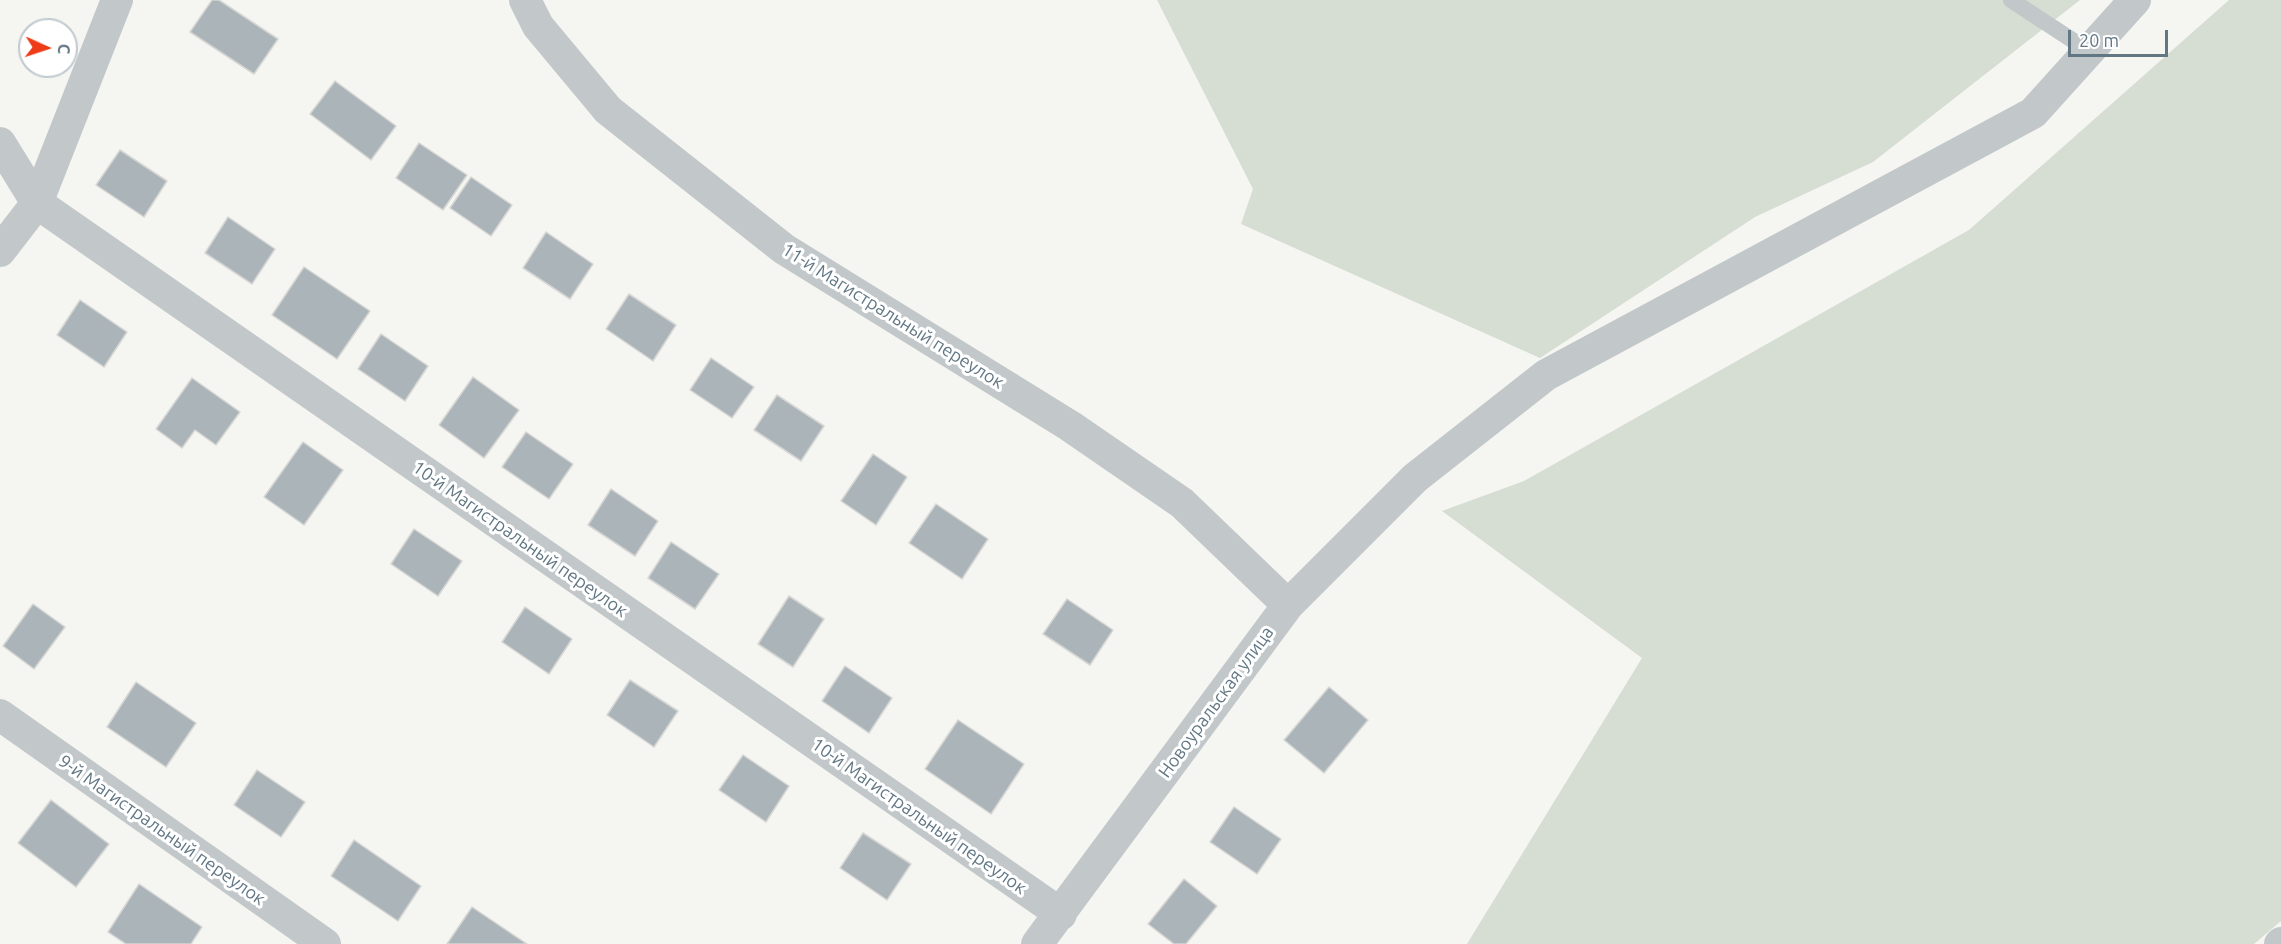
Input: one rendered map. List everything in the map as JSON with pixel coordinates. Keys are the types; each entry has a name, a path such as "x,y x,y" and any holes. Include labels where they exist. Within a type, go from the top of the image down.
{"street":[{"path":"0,251 37,203 117,0"},
{"name":"11-й Магистральный переулок","path":"525,0 538,26 608,110 784,249 1070,426 1182,503 1288,605"},
{"name":"Новоуральская улица","path":"1037,944 1288,605 1415,478 1546,375 2033,113 2135,0"},
{"name":"10-й Магистральный переулок","path":"0,142 37,203 1061,914"},
{"name":"9-й Магистральный переулок","path":"0,715 325,944"}],"lane":[{"path":"2011,0 2089,51"}],"shaded area":[{"path":"1157,0 2080,0 1873,162 1755,217 1540,358 1241,224 1253,189"},
{"path":"2229,0 2281,0 2281,921 2254,944 1467,944 1642,658 1442,511 1524,481 1969,230"}],"building":[{"path":"212,0 219,0 278,39 254,74 190,32"},
{"path":"335,81 396,126 371,160 310,114"},
{"path":"419,143 467,175 443,210 396,178"},
{"path":"120,150 167,181 144,217 96,185"},
{"path":"471,177 512,205 491,236 450,208"},
{"path":"228,217 275,249 252,284 205,253"},
{"path":"546,232 593,264 570,299 523,268"},
{"path":"304,267 370,311 337,359 272,315"},
{"path":"629,294 676,325 653,361 606,329"},
{"path":"80,300 127,332 104,367 57,335"},
{"path":"381,334 428,366 405,401 358,369"},
{"path":"711,358 754,387 732,418 690,390"},
{"path":"473,377 519,410 484,458 439,425"},
{"path":"192,378 240,412 216,445 195,430 182,448 156,429"},
{"path":"777,395 824,426 801,461 754,430"},
{"path":"526,432 573,464 549,499 502,467"},
{"path":"303,442 343,470 304,525 264,497"},
{"path":"873,454 907,477 876,525 841,501"},
{"path":"611,489 658,521 635,556 588,525"},
{"path":"936,504 988,539 962,579 909,543"},
{"path":"414,529 462,561 438,596 391,564"},
{"path":"671,542 719,574 695,609 648,578"},
{"path":"789,596 824,619 793,667 758,644"},
{"path":"1067,599 1113,630 1090,665 1043,634"},
{"path":"33,604 65,627 34,669 3,646"},
{"path":"525,607 572,639 549,674 502,642"},
{"path":"845,666 892,698 869,733 822,701"},
{"path":"630,680 678,711 654,747 607,715"},
{"path":"136,682 196,723 166,767 107,727"},
{"path":"1329,687 1368,720 1324,773 1284,740"},
{"path":"958,720 1024,764 991,814 925,769"},
{"path":"743,755 789,786 766,822 719,790"},
{"path":"257,770 305,802 281,837 234,805"},
{"path":"51,800 109,844 76,887 18,843"},
{"path":"1234,807 1281,839 1257,874 1210,842"},
{"path":"863,833 911,864 887,900 840,868"},
{"path":"354,840 421,886 398,921 331,876"},
{"path":"1184,879 1217,906 1186,944 1174,944 1148,924"},
{"path":"139,884 202,927 191,944 126,944 108,932"},
{"path":"472,907 527,944 447,944"}]}
